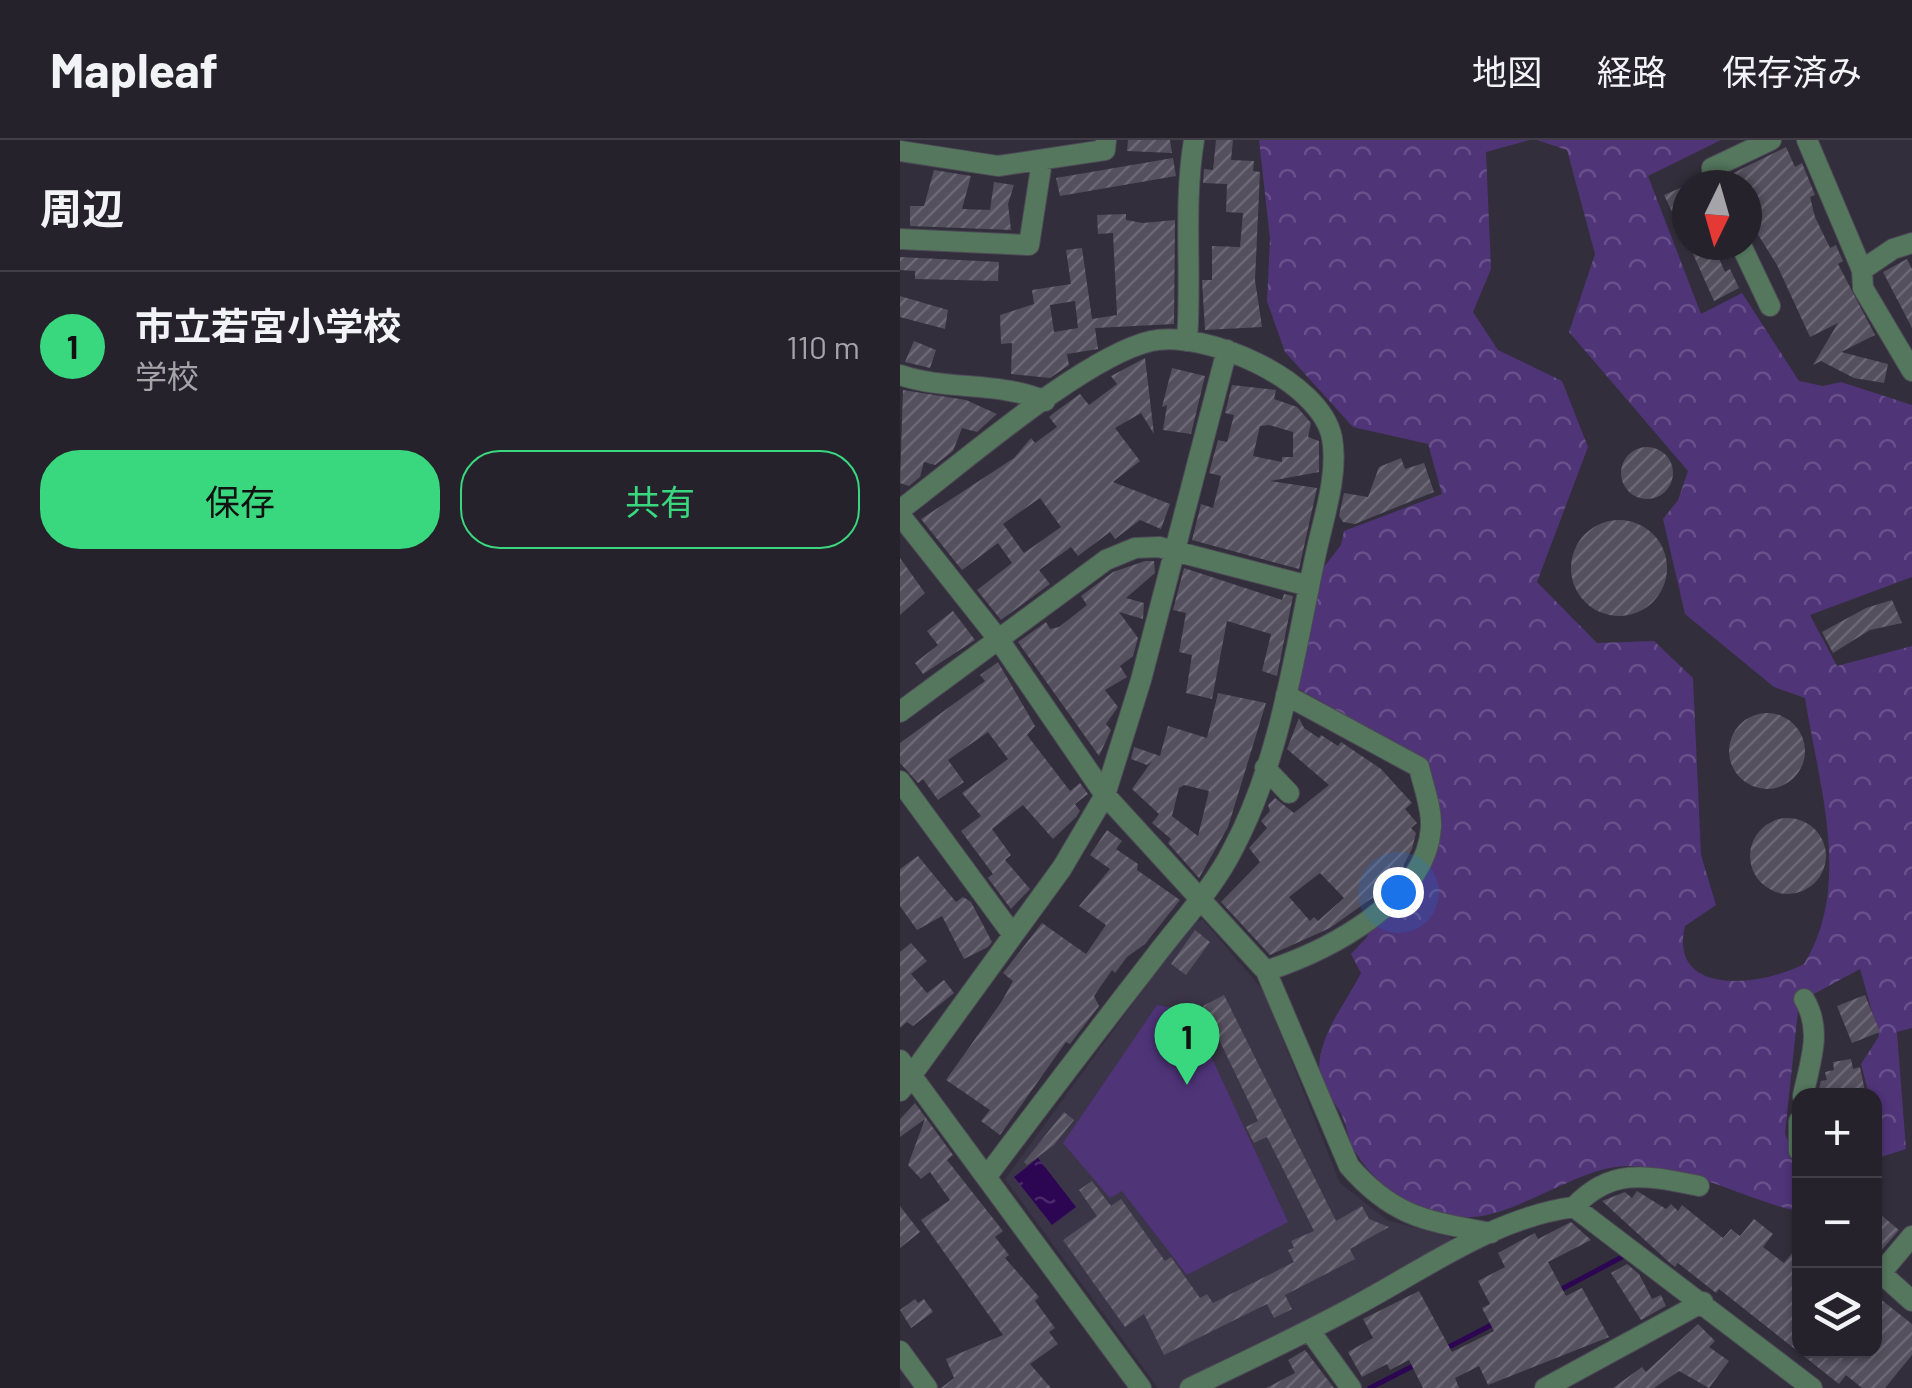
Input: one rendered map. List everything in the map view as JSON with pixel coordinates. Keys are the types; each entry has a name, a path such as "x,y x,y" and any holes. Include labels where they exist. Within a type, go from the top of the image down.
{"street":[{"path":"900,151 998,166 1106,150 1106,140"},
{"path":"1187,340 1188,175 1194,140"},
{"path":"1712,170 1771,140"},
{"path":"1807,140 1862,270 1863,288 1912,371"},
{"path":"900,239 1029,245 1042,161"},
{"path":"1862,270 1893,249 1912,244"},
{"path":"1748,260 1770,306"},
{"path":"987,1176 1197,900 1232,852 1265,768 1286,695 1330,486 1332,436 1304,394 1270,369 1227,350 1187,340 1153,340 1119,352 1045,400 900,512 999,640 1105,795 1197,900 1266,971 1350,1166 1358,1176 1403,1213 1427,1222 1491,1232"},
{"path":"1113,1388 1136,1381 987,1176 904,1076 1062,868 1105,795 1227,350"},
{"path":"900,375 926,384 985,385 1045,400"},
{"path":"900,712 1106,560 1135,548 1173,551 1309,586"},
{"path":"1266,971 1316,955 1387,904 1416,877 1431,825 1420,766 1286,695"},
{"path":"1265,768 1289,793"},
{"path":"900,780 1013,935"},
{"path":"1804,998 1814,1014 1815,1041 1804,1088"},
{"path":"1190,1388 1310,1331 1491,1232 1526,1216 1574,1208 1590,1191 1611,1178 1634,1177 1699,1186"},
{"path":"1574,1208 1704,1302 1812,1388"},
{"path":"1880,1268 1912,1236"},
{"path":"1882,1275 1912,1301"},
{"path":"1553,1386 1704,1302"},
{"path":"1310,1331 1351,1388"},
{"path":"900,1350 927,1388"}],"shaded area":[{"path":"1203,920 1263,990 1340,1183 1387,1220 1450,1237 1456,1247 1182,1388 1158,1388 1005,1179 1193,921"}],"green space":[{"path":"1259,140 1530,140 1486,152 1491,269 1473,312 1498,350 1562,381 1588,447 1537,582 1597,643 1654,641 1693,678 1701,855 1716,905 1685,926 1684,949 1691,965 1704,975 1723,980 1766,977 1804,964 1819,933 1827,901 1828,833 1805,698 1774,687 1685,614 1663,519 1678,500 1688,471 1569,332 1595,254 1567,150 1537,140 1721,140 1648,176 1672,238 1672,260 1680,260 1701,314 1742,293 1799,381 1823,386 1841,382 1912,405 1912,577 1810,615 1837,666 1912,646 1912,1028 1897,1032 1906,1149 1882,1157 1882,1088 1867,1088 1861,1064 1879,1036 1860,969 1799,1002 1785,1133 1792,1152 1792,1210 1695,1177 1631,1166 1612,1167 1572,1180 1491,1214 1454,1216 1436,1213 1402,1198 1361,1161 1341,1114 1323,1086 1319,1070 1323,1044 1361,973 1351,954 1367,937 1371,922 1423,878 1441,825 1427,761 1297,688 1316,601 1309,586 1341,545 1344,531 1442,494 1428,444 1353,427 1285,352 1267,301 1270,239"},
{"path":"1157,1005 1190,1011 1288,1222 1187,1275 1122,1191 1110,1198 1063,1143"}],"water":[{"path":"1038,1158 1076,1207 1052,1225 1014,1177"}],"building":[{"path":"1128,140 1170,140 1172,153 1127,151"},
{"path":"1216,140 1233,140 1231,160 1254,161 1253,171 1260,172 1255,280 1262,327 1205,330 1202,280 1212,280 1212,246 1240,247 1243,213 1226,212 1227,184 1203,183 1204,169 1213,170"},
{"path":"1786,147 1795,167 1802,163 1815,195 1810,197 1815,217 1830,248 1836,245 1843,261 1838,264 1875,335 1841,352 1888,364 1884,383 1854,378 1821,361 1813,365 1838,323 1810,337 1762,241 1762,170 1739,170"},
{"path":"1173,158 1176,176 1060,196 1056,178"},
{"path":"934,170 971,176 962,209 990,210 994,182 1014,185 1008,204 1011,230 910,226 910,206 924,206"},
{"path":"1672,192 1672,212 1664,195"},
{"path":"1126,214 1126,220 1143,223 1175,220 1174,324 1095,328 1098,349 1067,354 1069,365 1050,378 1011,374 1012,343 1001,344 1000,315 1034,304 1032,290 1071,284 1066,250 1082,248 1092,319 1117,315 1113,233 1098,234 1097,215","holes":["1075,301 1078,328 1054,332 1050,305"]},
{"path":"900,257 999,262 998,281 915,279 915,271 900,270"},
{"path":"1907,259 1912,269 1912,328 1883,272"},
{"path":"1696,260 1720,260 1725,272 1730,269 1739,288 1714,301"},
{"path":"900,296 948,310 945,329 900,317"},
{"path":"914,341 936,350 930,368 905,362"},
{"path":"1145,358 1154,434 1141,413 1115,428 1140,461 1113,482 1170,504 1161,529 1140,520 1115,539 1110,532 1078,556 1071,547 1039,570 1050,584 1001,620 977,590 1012,563 998,543 962,570 921,519 1014,458 1031,438 1035,443 1057,427 1049,417 1080,394 1089,405 1117,384 1111,376","holes":["1040,498 1061,527 1024,553 1003,524"]},
{"path":"1172,368 1205,376 1191,434 1163,430 1167,405 1162,407"},
{"path":"1232,385 1276,390 1274,399 1297,407 1311,423 1308,437 1319,441 1319,472 1270,481 1317,488 1299,569 1192,540 1201,504 1213,508 1221,476 1209,473 1218,440 1227,442 1234,415 1225,413","holes":["1260,426 1293,432 1293,457 1282,457 1282,462 1253,456"]},
{"path":"903,390 966,400 997,414 977,432 962,428 953,451 935,465 924,462 920,477 909,486 900,483"},
{"path":"1647,447 1665,455 1673,473 1665,491 1647,499 1629,491 1621,473 1629,455"},
{"path":"1401,458 1405,469 1424,463 1434,492 1355,524 1343,522 1339,516 1344,493 1368,497 1379,467"},
{"path":"1619,520 1638,523 1653,534 1664,549 1664,587 1653,602 1638,613 1619,616 1600,613 1585,602 1574,587 1571,568 1574,549 1585,534 1600,523"},
{"path":"900,558 925,593 900,615"},
{"path":"1154,561 1155,573 1126,598 1144,603 1143,619 1119,612 1138,638 1133,656 1120,666 1127,677 1105,690 1118,707 1106,724 1111,730 1099,756 1018,642 1046,622 1050,629 1059,627 1087,605 1081,596 1113,572"},
{"path":"1184,568 1282,600 1284,594 1293,596 1277,676 1262,671 1271,634 1227,621 1212,699 1186,693 1192,655 1179,652 1186,613 1173,610"},
{"path":"1892,600 1902,623 1870,630 1833,653 1822,632 1866,608"},
{"path":"953,611 975,640 923,674 915,663 938,645 927,631"},
{"path":"998,662 1035,726 1027,735 1070,791 1080,783 1088,794 1075,804 1080,811 1076,817 1053,839 1023,805 992,829 1011,855 1005,860 1030,889 1011,909 988,878 993,874 961,831 981,816 962,793 1008,759 988,732 948,760 964,782 938,800 923,779 918,783 900,763 900,743 985,681 980,675"},
{"path":"1218,693 1266,703 1228,827 1199,878 1168,843 1171,839 1152,823 1159,814 1132,789 1152,761 1147,765 1131,759 1134,747 1160,756 1168,726 1207,738","holes":["1184,785 1209,791 1198,836 1172,816 1179,788"]},
{"path":"1767,713 1794,724 1805,751 1794,778 1767,789 1740,778 1729,751 1740,724"},
{"path":"1299,718 1304,728 1319,738 1321,735 1338,746 1341,742 1381,769 1412,803 1405,809 1417,823 1411,828 1416,833 1412,849 1401,870 1379,889 1382,891 1330,928 1270,955 1221,902 1260,862 1249,848 1267,828 1261,821 1270,811 1268,805 1275,798 1294,813 1329,785 1287,749","holes":["1320,873 1344,898 1318,921 1314,917 1310,921 1289,897"]},
{"path":"1788,818 1815,829 1826,856 1815,883 1788,894 1761,883 1750,856 1761,829"},
{"path":"1107,830 1122,841 1116,849 1138,864 1137,870 1180,900 1145,944 1127,957 1115,973 1112,970 1094,996 1099,1006 1070,1044 1066,1042 1000,1135 981,1121 990,1110 946,1080 1013,981 1003,973 1042,923 1086,954 1106,925 1079,906 1110,869 1090,855"},
{"path":"918,856 956,902 963,897 971,902 992,942 988,947 964,959 942,916 917,930 900,906 900,869"},
{"path":"1195,930 1210,942 1186,975 1171,964"},
{"path":"911,943 927,961 911,974 927,993 944,980 954,993 913,1026 907,1022 900,1028 900,952"},
{"path":"1224,995 1336,1221 1362,1206 1369,1219 1389,1227 1350,1249 1355,1259 1285,1295 1292,1309 1274,1318 1267,1304 1164,1355 1144,1314 1125,1327 1063,1240 1097,1216 1079,1190 1092,1181 1111,1206 1121,1199 1165,1261 1171,1257 1200,1298 1207,1294 1213,1303 1294,1262 1288,1250 1294,1248 1291,1241 1314,1231 1267,1137 1254,1143 1246,1127 1258,1121 1203,1006"},
{"path":"1865,995 1880,1032 1852,1043 1837,1006"},
{"path":"1851,1059 1853,1069 1860,1067 1864,1088 1819,1088 1821,1081 1827,1080 1825,1072 1834,1070 1833,1062"},
{"path":"915,1103 953,1155 947,1160 1003,1231 995,1237 1009,1255 1005,1258 1039,1297 1035,1301 1055,1328 1049,1332 1058,1344 1030,1364 1051,1388 941,1388 954,1378 946,1359 1003,1335 921,1220 950,1200 930,1172 921,1179 908,1165 925,1119 900,1137 900,1119"},
{"path":"1064,1112 1074,1120 1054,1145 1027,1165 1024,1162"},
{"path":"1637,1191 1666,1209 1671,1204 1678,1211 1682,1205 1723,1238 1731,1229 1740,1236 1754,1219 1773,1234 1763,1247 1784,1263 1792,1253 1792,1347 1719,1289 1716,1293 1678,1263 1675,1267 1602,1201 1625,1192 1632,1198"},
{"path":"900,1206 920,1232 900,1248"},
{"path":"1882,1216 1899,1230 1882,1250"},
{"path":"1571,1222 1591,1240 1548,1262 1566,1296 1582,1288 1609,1337 1488,1385 1479,1366 1455,1378 1459,1388 1423,1388 1409,1360 1390,1370 1387,1364 1362,1377 1348,1352 1373,1338 1363,1319 1419,1291 1452,1352 1494,1331 1482,1308 1490,1304 1478,1281 1505,1267 1498,1253 1535,1233 1538,1239"},
{"path":"1627,1264 1639,1274 1652,1299 1661,1295 1666,1306 1641,1320 1611,1273"},
{"path":"915,1299 918,1303 924,1299 933,1312 911,1328 900,1310"},
{"path":"1882,1300 1912,1324 1912,1355 1885,1388 1862,1388 1846,1375 1839,1384 1806,1358 1882,1358"},
{"path":"1698,1324 1715,1341 1709,1347 1729,1361 1709,1388 1679,1371 1654,1388 1613,1388 1642,1367 1646,1372"},
{"path":"1305,1350 1334,1388 1266,1388 1295,1373 1288,1360"}],"waterway":[{"path":"1558,1291 1622,1257"},
{"path":"1447,1348 1495,1323"},
{"path":"1370,1388 1415,1365"}],"place":[{"name":"市立若宮小学校","path":"1187,1085"}]}
